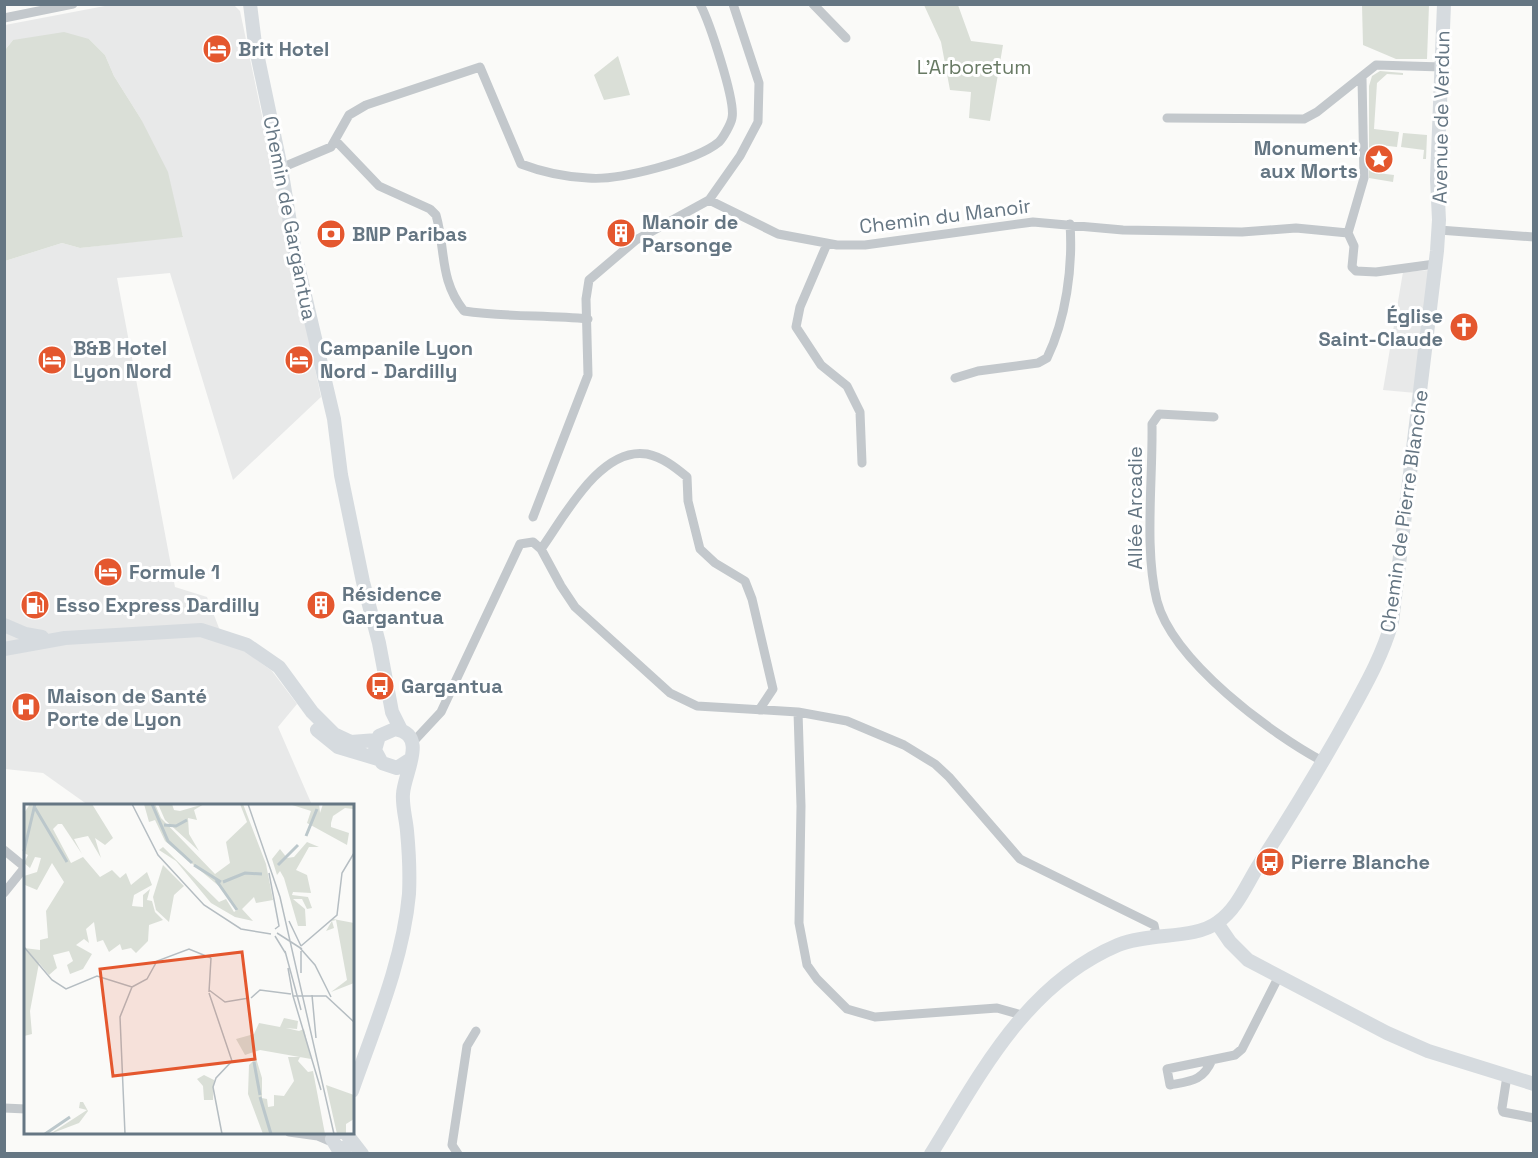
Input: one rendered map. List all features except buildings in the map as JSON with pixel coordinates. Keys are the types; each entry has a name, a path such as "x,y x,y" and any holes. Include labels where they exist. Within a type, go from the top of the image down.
{"street":[{"path":"4,18 73,4"},
{"path":"242,4 253,30"},
{"name":"Chemin de Gargantua","path":"250,4 295,253 334,419 344,486 392,712 406,734"},
{"path":"281,168 331,147 349,115 366,105 480,67 521,164 538,170 590,179 650,171 679,161 720,142 733,118 725,74 700,4"},
{"path":"533,517 588,375 586,299 590,280 636,240 709,200 740,156 758,122 759,83 733,4"},
{"path":"813,4 846,38"},
{"name":"Avenue de Verdun","path":"1439,230 1437,179 1444,4"},
{"path":"1167,118 1304,119 1317,112 1376,65 1442,67"},
{"path":"1362,78 1364,177 1344,233 1354,246 1352,267 1356,271 1376,272 1435,264"},
{"path":"335,140 380,186 430,209 436,215 446,278 452,296 464,310 497,316 530,314 588,319"},
{"name":"Chemin du Manoir","path":"709,200 778,234 826,244 865,245 1022,222 1123,230 1242,232 1296,228 1344,233"},
{"path":"955,378 978,371 1038,363 1047,358 1053,345 1065,293 1070,224"},
{"path":"1439,230 1533,237"},
{"name":"Chemin de Pierre Blanche","path":"1217,923 1236,904 1324,762 1376,667 1392,622 1439,230"},
{"path":"826,244 800,307 796,327 821,365 847,386 860,412 862,463"},
{"name":"Allée Arcadie","path":"1214,417 1159,414 1152,424 1151,567 1157,602 1168,630 1204,670 1260,722 1324,762"},
{"path":"541,549 570,503 598,473 621,458 645,454 669,463 687,477 688,501 700,549 715,563 745,581 752,599 773,689 759,710"},
{"path":"4,649 65,638 201,630 247,645 279,667 321,723 334,734 351,742 406,734 441,712 516,552 525,542 533,542 541,549 575,607 670,693 697,706 798,712 847,722 878,733 919,754 949,777 1020,859 1154,926 1156,935"},
{"path":"4,625 26,634 65,638"},
{"path":"302,698 310,719 323,738 357,755 397,768 411,759"},
{"path":"392,712 375,750 403,795"},
{"path":"798,712 801,806 799,923 807,965 817,979 847,1009 874,1017 997,1008 1022,1015"},
{"path":"354,1085 378,1017 407,914 410,873 403,795 411,759 406,734"},
{"path":"4,850 24,866"},
{"path":"4,893 24,868"},
{"path":"931,1154 1022,1015 1050,988 1080,966 1115,946 1156,935 1205,930 1217,923 1240,953 1279,976 1410,1044 1533,1084"},
{"path":"1212,1060 1207,1071 1199,1080 1170,1085 1167,1070 1212,1060 1235,1055 1242,1049 1279,976"},
{"path":"458,1154 452,1145 467,1046 476,1031"},
{"path":"1507,1076 1503,1112 1533,1118"},
{"path":"4,1108 24,1109"},
{"path":"304,1134 342,1141 362,1154"}],"shaded area":[{"path":"233,4 240,11 321,397 233,480 170,273 117,278 175,587 207,597 224,641 245,651 272,671 297,704 278,727 312,804 87,804 43,773 5,769 5,261 62,243 80,248 183,236 141,119 114,76 105,55 89,39 13,40 5,50 5,25 110,5"},
{"path":"1430,270 1416,393 1383,390 1403,272"}],"green space":[{"name":"L'Arboretum","path":"924,5 958,5 971,41 1003,45 990,121 969,118 971,92 950,90 941,42"},
{"path":"1362,5 1429,5 1427,59 1396,59 1363,45"},
{"path":"64,32 89,39 105,55 114,76 141,119 168,172 183,237 80,248 62,243 5,261 5,50 13,40"},
{"path":"618,56 630,95 604,100 594,75"},
{"path":"1380,71 1403,73 1403,75 1387,74 1377,83 1374,129 1399,132 1397,147 1380,145 1378,173 1394,175 1393,182 1369,178 1369,86 1372,76"},
{"path":"1403,133 1427,135 1426,159 1423,159 1424,150 1401,147"}],"place":[{"name":"Brit Hotel","path":"217,49"},
{"name":"Monument aux Morts","path":"1379,159"},
{"name":"Manoir de Parsonge","path":"621,233"},
{"name":"BNP Paribas","path":"331,234"},
{"name":"Église Saint-Claude","path":"1464,327"},
{"name":"B&B Hotel Lyon Nord","path":"52,360"},
{"name":"Campanile Lyon Nord - Dardilly","path":"299,360"},
{"name":"Formule 1","path":"108,572"},
{"name":"Esso Express Dardilly","path":"35,605"},
{"name":"Résidence Gargantua","path":"321,605"},
{"name":"Gargantua","path":"380,686"},
{"name":"Maison de Santé Porte de Lyon","path":"26,707"},
{"name":"Pierre Blanche","path":"1270,862"}]}
